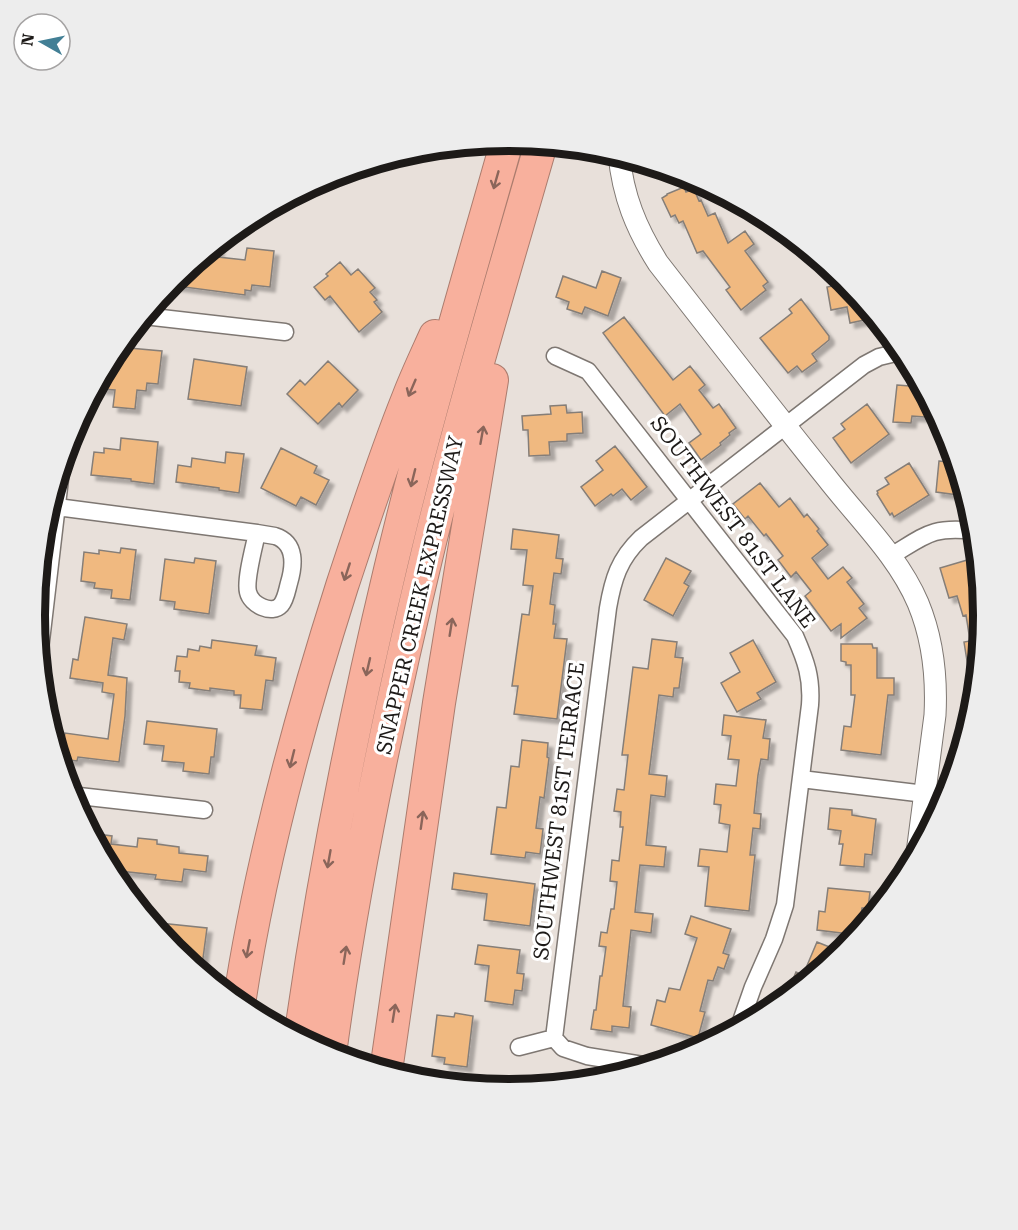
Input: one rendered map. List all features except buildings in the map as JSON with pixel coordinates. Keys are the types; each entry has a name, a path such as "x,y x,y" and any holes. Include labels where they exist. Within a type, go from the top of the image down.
{"highway":[{"name":"SNAPPER CREEK EXPRESSWAY","path":"301,1030 323,892 364,681 417,462 504,151"},
{"name":"SNAPPER CREEK EXPRESSWAY","path":"332,1044 361,864 409,631 454,450 539,152"},
{"path":"241,993 272,840 297,738 326,637 359,535 408,398 485,219"},
{"path":"387,1062 453,611 519,220"}],"street":[{"path":"620,165 630,207 641,235 658,263 785,426 891,556 912,590 929,638 936,676 935,715 920,829"},
{"path":"154,317 285,332"},
{"name":"SOUTHWEST 81ST TERRACE","path":"554,1038 592,725 611,590 618,569 629,551 641,538 864,365 879,357 893,354"},
{"name":"SOUTHWEST 81ST LANE","path":"555,356 588,371 795,636 808,667 811,693 784,905 774,939 743,1016"},
{"path":"58,507 257,533"},
{"path":"45,605 56,516"},
{"path":"891,556 920,537 936,531 965,530"},
{"path":"801,779 925,795"},
{"path":"82,796 204,810"},
{"path":"519,1047 554,1038 563,1048 581,1054 629,1063"}]}
